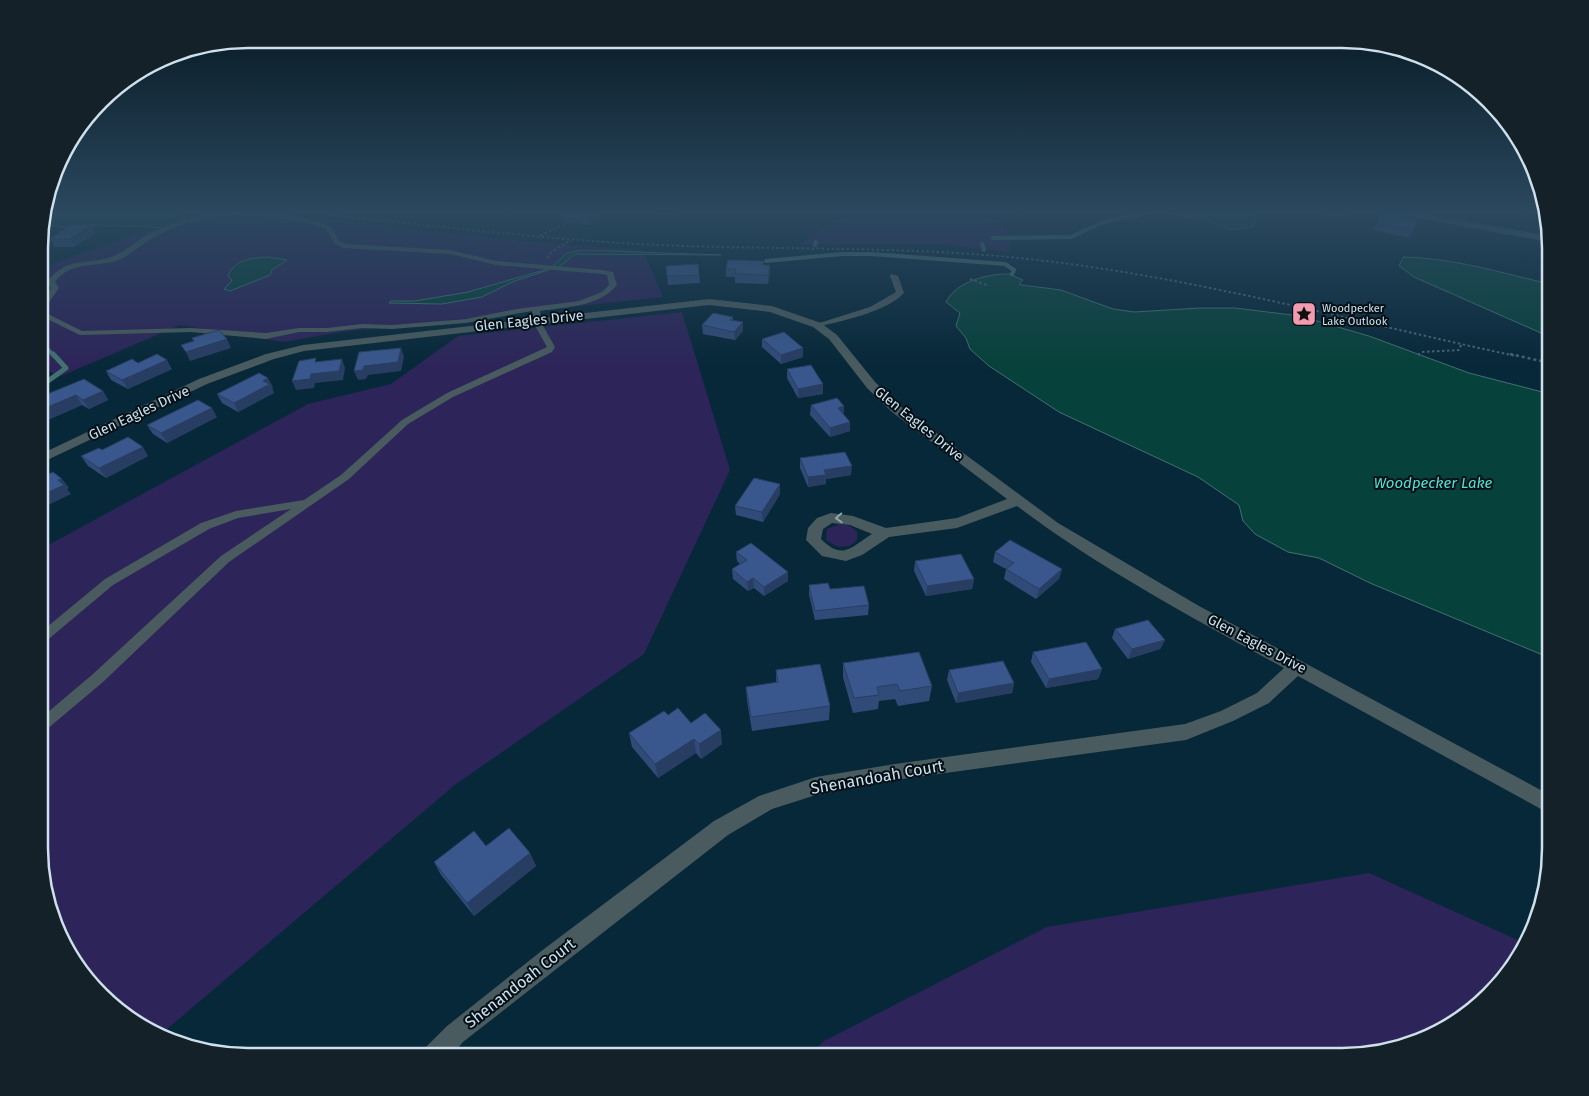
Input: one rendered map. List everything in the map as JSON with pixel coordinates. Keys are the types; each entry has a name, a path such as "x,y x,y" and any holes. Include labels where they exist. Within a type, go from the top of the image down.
{"street":[{"name":"Glen Eagles Drive","path":"48,455 220,375 276,354 536,315 727,302 772,308 817,326 833,337 870,385 896,409 1053,526 1193,610 1542,801"},
{"path":"884,533 949,524 987,514 1017,500"},
{"name":"Shenandoah Court","path":"442,1048 455,1034 552,956 721,828 766,802 816,786 885,774 1186,732 1227,716 1263,698 1298,666"}],"lane":[{"path":"48,298 55,288 51,282 53,279 68,266 77,263"},
{"path":"48,317 80,332 191,330 266,336 299,330 327,330 362,326 392,327 466,321 517,311 536,315 590,300 604,294 613,285 612,277 606,273 498,263"},
{"path":"817,326 895,298 900,293 894,276"},
{"path":"48,719 105,672 224,559 345,477 405,422 450,395 546,352 551,347 536,315"},
{"path":"48,632 110,582 205,526 236,515 306,503"}],"path":[{"path":"1054,263 1115,271 1542,361"},
{"path":"970,278 990,286"},
{"path":"1418,355 1422,352 1459,350 1461,345"}],"shaded area":[{"path":"55,263 649,263 663,297 341,332 283,342 180,325 59,377 48,370 48,266"},
{"path":"682,312 730,470 644,654 456,784 165,1031 159,1028 136,1015 116,999 81,960 68,937 58,913 51,887 48,861 48,545 308,404 391,384 458,336"},
{"path":"840,524 850,526 857,532 857,540 850,546 838,547 826,540 827,529"},
{"path":"1369,873 1519,941 1508,960 1492,980 1453,1015 1430,1028 1406,1038 1367,1047 817,1048 824,1041 1047,927"}],"water":[{"path":"240,263 282,263 272,270 270,275 230,291 224,289 232,281 228,275"},
{"path":"556,263 564,263 560,266 512,282 482,297 442,304 389,303 391,301 415,301 468,292 551,268"},
{"path":"1400,263 1460,263 1542,282 1542,333 1414,277 1399,266"},
{"name":"Woodpecker Lake","path":"1009,274 1023,280 1019,284 1022,285 1061,290 1113,309 1134,312 1235,308 1300,316 1369,336 1469,373 1542,392 1542,655 1370,583 1319,558 1288,552 1255,534 1243,521 1239,505 1198,477 1059,412 989,366 970,349 966,338 956,326 960,313 946,302 957,289 965,284 991,275"}],"building":[{"path":"727,263 763,263 763,265 770,265 768,275 735,274 736,269 726,269"},
{"path":"698,264 699,275 667,276 666,266"},
{"path":"713,313 733,317 730,320 743,322 734,332 702,325"},
{"path":"219,330 227,339 186,352 181,345 194,341 192,338"},
{"path":"784,332 803,348 781,355 762,339"},
{"path":"401,348 398,362 364,366 363,370 354,371 359,352"},
{"path":"157,354 167,360 122,380 106,371 132,359 138,363"},
{"path":"316,358 315,362 342,359 339,371 311,374 310,379 292,381 299,361"},
{"path":"811,365 823,384 798,389 787,369"},
{"path":"259,373 268,378 263,381 270,384 234,403 217,394"},
{"path":"84,379 103,391 83,400 76,395 48,407 48,394"},
{"path":"837,398 844,406 838,408 850,422 830,428 811,405"},
{"path":"198,400 212,408 161,433 147,425"},
{"path":"128,437 143,447 99,468 81,456 99,448 102,450"},
{"path":"845,452 852,466 824,470 826,475 808,477 800,458"},
{"path":"53,472 62,479 58,480 64,485 48,492 48,474"},
{"path":"754,478 780,484 762,512 735,506"},
{"path":"1010,540 1062,569 1039,589 1006,569 1014,563 995,552"},
{"path":"751,543 788,572 764,587 753,578 747,582 732,569 747,560 736,552"},
{"path":"961,554 974,579 927,586 915,561"},
{"path":"828,583 830,589 864,586 869,605 815,611 809,585"},
{"path":"1148,620 1165,640 1132,649 1115,629"},
{"path":"1086,642 1102,669 1049,679 1033,652"},
{"path":"919,652 932,686 900,691 897,684 877,687 879,695 854,698 843,663"},
{"path":"1003,661 1014,683 958,693 949,670"},
{"path":"820,664 830,706 751,717 746,687 778,682 776,670"},
{"path":"678,708 691,723 705,713 721,730 699,744 694,739 655,764 629,733 664,711 668,715"},
{"path":"509,828 530,853 467,903 434,862 474,831 486,846"}],"waterway":[{"path":"994,263 1005,264 1014,270 1012,274"},
{"path":"48,350 54,356"},
{"path":"48,381 66,368 53,354"}],"place":[{"name":"Woodpecker Lake Outlook","path":"1304,314"}]}
